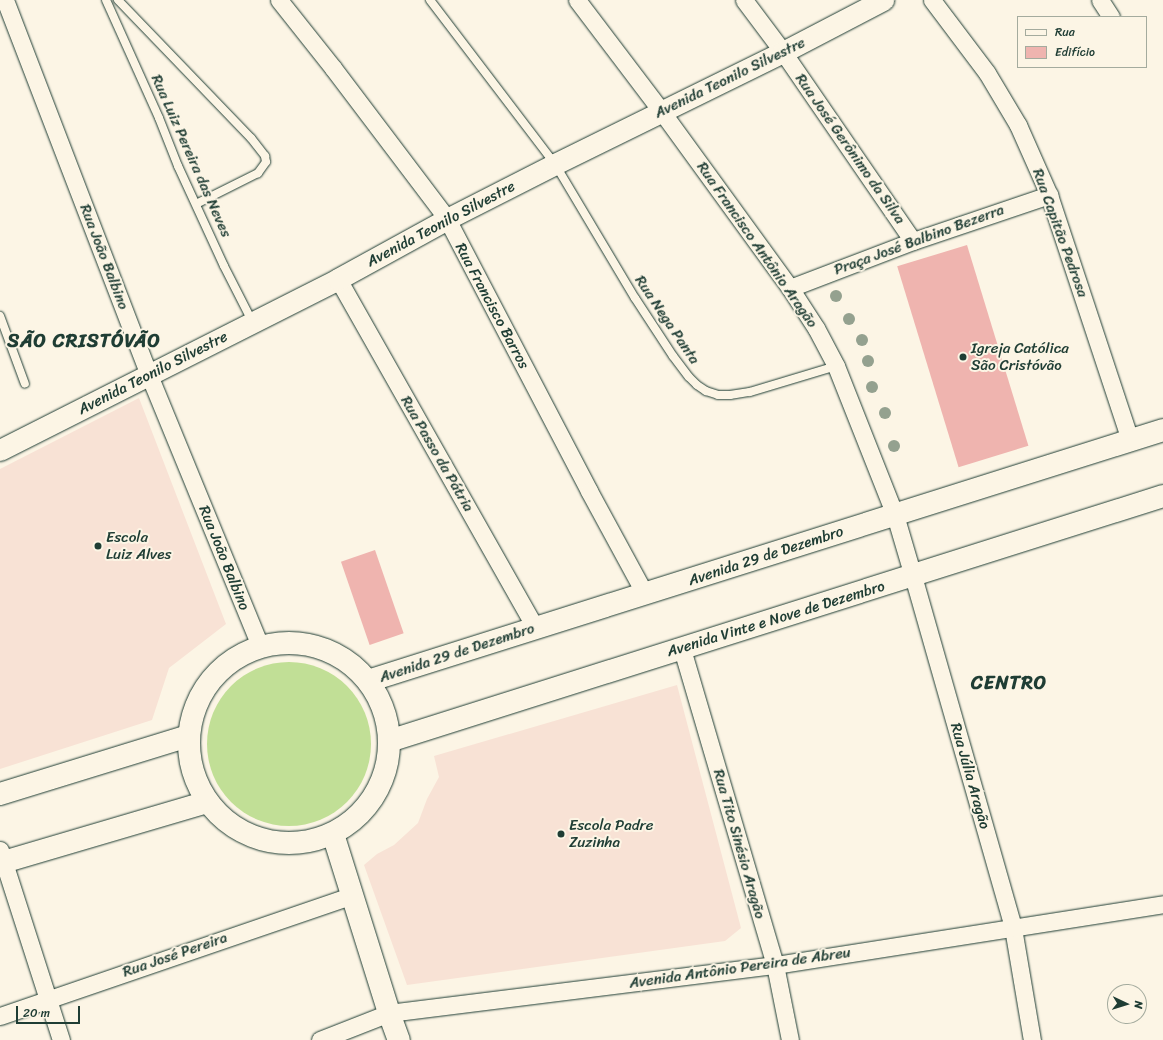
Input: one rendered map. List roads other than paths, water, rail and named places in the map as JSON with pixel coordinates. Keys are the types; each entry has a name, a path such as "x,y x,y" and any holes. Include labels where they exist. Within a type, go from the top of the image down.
{"main road":[{"name":"Avenida 29 de Dezembro","path":"368,681 1163,430"},
{"name":"Avenida Vinte e Nove de Dezembro","path":"389,741 1162,499"},
{"path":"290,642 320,647 347,660 368,681 384,710 389,741 386,770 374,796 356,818 333,834 306,843 278,844 250,837 226,823 207,802 192,771 188,736 195,706 210,679 233,659 260,646 290,642"},
{"path":"0,794 188,736"},
{"path":"1,858 207,802"},
{"path":"333,834 351,896 389,1013 400,1040"}],"street":[{"name":"Rua João Balbino","path":"5,0 149,375 260,646"},
{"name":"Rua Francisco Barros","path":"279,0 333,68 447,219 589,491 645,594"},
{"name":"Rua Francisco Antônio Aragão","path":"577,0 662,112 790,288 816,328 836,366 895,515"},
{"name":"Rua José Gerônimo da Silva","path":"744,0 783,52 913,241"},
{"name":"Avenida Teonilo Silvestre","path":"0,450 338,279 447,219 783,52 883,0"},
{"name":"Rua Capitão Pedrosa","path":"932,0 987,73 1018,125 1049,195 1130,440"},
{"path":"1100,0 1110,16"},
{"name":"Praça José Balbino Bezerra","path":"790,288 913,241 1049,195"},
{"name":"Rua Passo da Pátria","path":"338,279 536,628"},
{"name":"Rua Júlia Aragão","path":"895,515 1013,928 1032,1040"},
{"name":"Rua Tito Sinésio Aragão","path":"682,649 775,966 790,1040"},
{"path":"1,858 46,999 61,1040"},
{"name":"Rua José Pereira","path":"0,1016 46,999 351,896"},
{"name":"Avenida Antônio Pereira de Abreu","path":"320,1040 389,1013 775,966 1163,904"}],"lane":[{"name":"Rua Luiz Pereira das Neves","path":"106,0 224,266 253,322"},
{"path":"118,0 251,138 265,156 266,162 258,173 196,204"},
{"name":"Rua Nega Panta","path":"430,0 555,164 635,298 673,356 697,385 706,391 718,395 730,395 750,392 836,366"},
{"path":"0,316 25,384"}],"place":[{"name":"Igreja Católica São Cristóvão","path":"963,357"},
{"name":"Escola Luiz Alves","path":"98,546"},
{"name":"Escola Padre Zuzinha","path":"561,834"}],"district":[{"name":"SÃO CRISTÓVÃO","path":"84,341"},
{"name":"CENTRO","path":"1009,683"}]}
